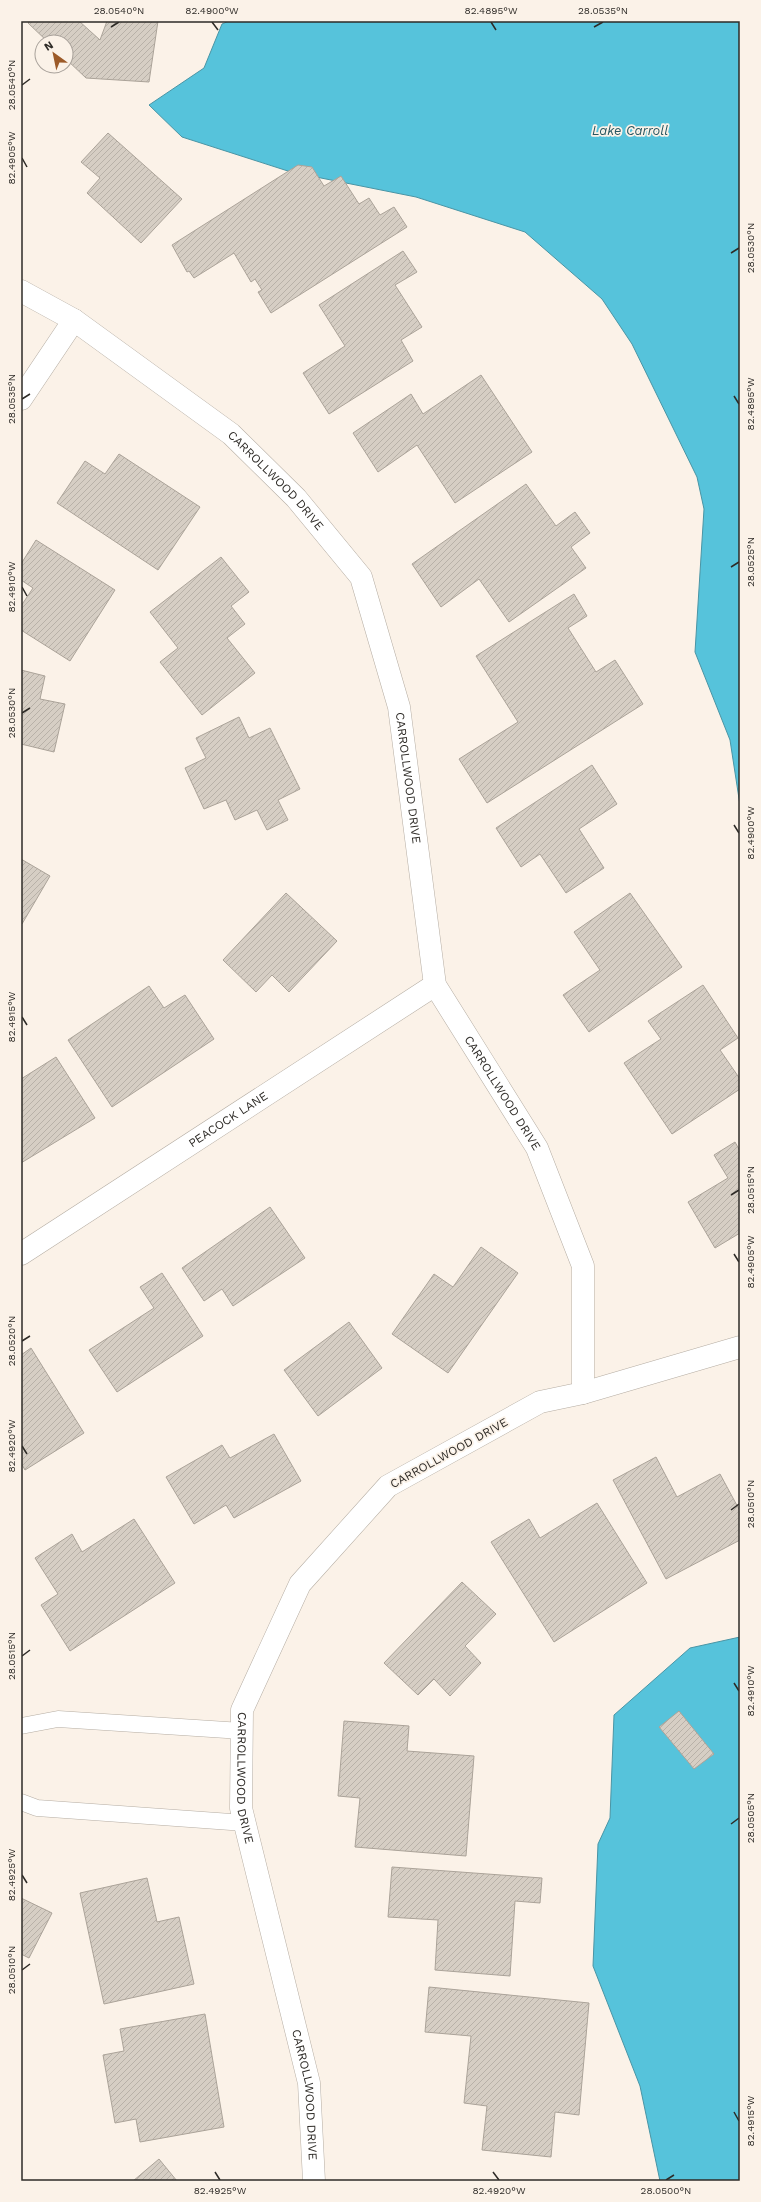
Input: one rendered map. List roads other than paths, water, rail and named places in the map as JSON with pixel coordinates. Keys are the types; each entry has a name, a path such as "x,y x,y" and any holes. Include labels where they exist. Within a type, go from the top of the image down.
{"street":[{"name":"CARROLLWOOD DRIVE","path":"21,291 74,320 231,434 296,498 361,577 399,707 435,985 537,1148 583,1266 583,1393"},
{"path":"21,399 74,320"},
{"name":"PEACOCK LANE","path":"21,1254 435,985"},
{"name":"CARROLLWOOD DRIVE","path":"314,2181 309,2083 241,1808 242,1710 300,1584 388,1486 540,1402 583,1393 740,1347"}],"lane":[{"path":"21,1726 58,1719 242,1731"},
{"path":"21,1802 37,1808 245,1823"}],"water":[{"name":"Lake Carroll","path":"229,21 740,21 740,805 730,740 695,652 704,509 697,477 632,344 602,299 525,232 416,197 291,172 182,137 149,105 204,68 222,24"},
{"path":"740,1637 740,2181 660,2181 640,2086 593,1966 598,1844 610,1818 614,1715 690,1648"}]}
